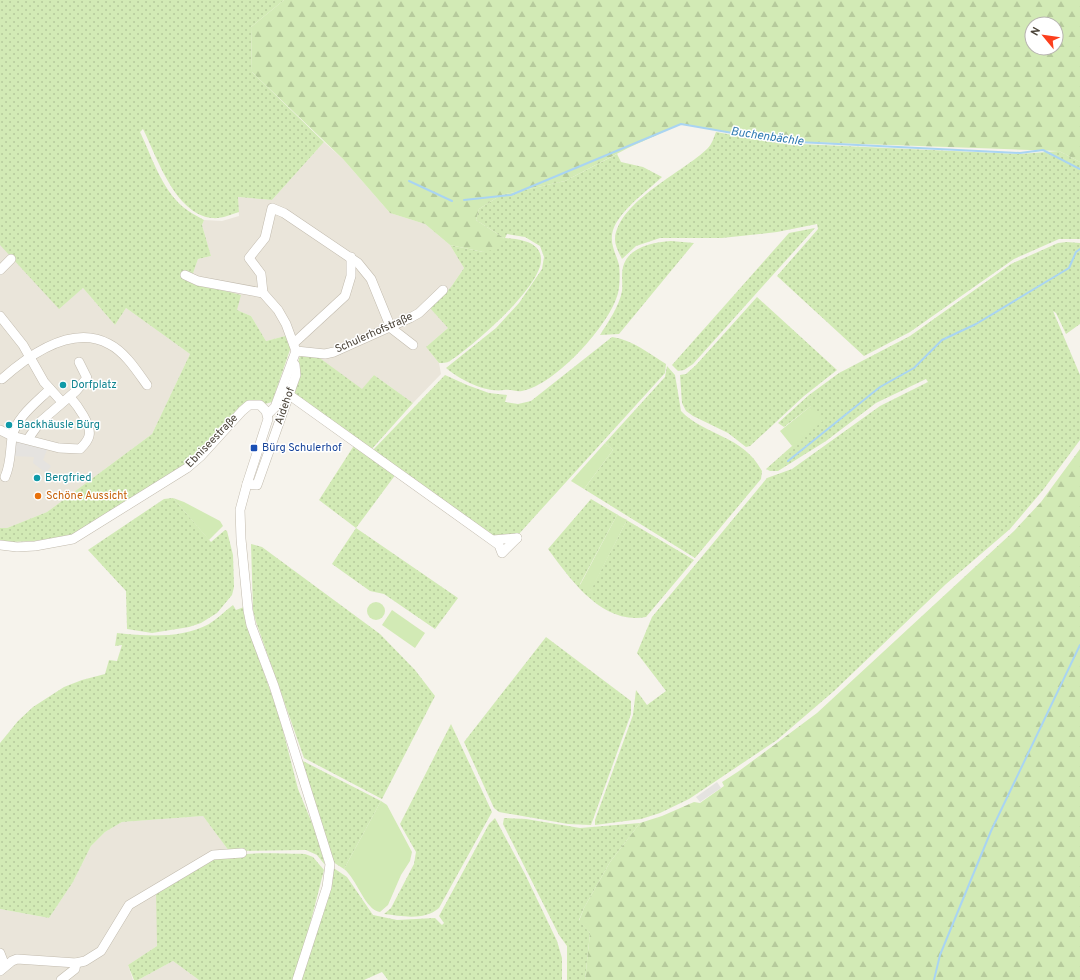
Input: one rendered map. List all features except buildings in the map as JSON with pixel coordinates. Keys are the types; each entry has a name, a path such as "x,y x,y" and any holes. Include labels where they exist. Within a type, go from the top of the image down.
{"street":[{"path":"263,293 262,274 249,258 265,238 272,208 284,213 351,257 366,271 371,279 391,328 413,345"},
{"path":"297,980 327,887 330,864 274,686 251,625 240,510 268,419 268,414 275,407 292,362 295,347 345,296 351,276 351,257"},
{"path":"0,270 11,259"},
{"path":"185,275 198,281 263,293 278,310 295,347"},
{"name":"Schulerhofstraße","path":"295,347 325,354 391,328 419,313 443,290"},
{"path":"0,316 18,336 50,390 66,399 82,412 88,428 89,438 80,449 70,450 12,436 0,430"},
{"path":"2,379 30,357 59,341 73,338 100,341 110,344 131,363 146,385"},
{"path":"28,440 40,422 87,378 79,362"},
{"name":"Aidehof","path":"247,484 257,486 288,394 296,375 295,365 292,362"},
{"path":"5,477 9,466 12,436 26,413 50,390"},
{"path":"288,394 492,540"},
{"name":"Ebniseestraße","path":"0,545 16,547 34,546 73,539 187,468 201,456 234,418 249,405 260,405 268,414"},
{"path":"0,953 3,968 17,959 76,963 85,961 101,951 129,905 213,855 242,853"},
{"path":"61,980 76,969 76,963"}],"shaded area":[{"path":"324,142 343,159 390,213 425,224 450,245 464,268 451,287 448,328 426,347 439,363 441,374 413,403 374,375 362,390 317,356 292,344 289,335 266,341 251,316 237,310 190,282 198,259 211,256 202,225 204,220 222,221 239,216 238,197 272,200"},
{"path":"0,244 59,308 83,288 115,325 126,308 190,354 152,434 47,512 7,528 0,528"},
{"name":"Schöne Aussicht","path":"16,441 48,447 43,460 51,466 46,473 33,463 34,457 13,456"},
{"path":"717,782 721,788 700,802 696,797"},
{"path":"203,816 232,855 157,892 157,946 128,965 133,980 0,980 0,909 49,918 73,882 91,846 105,832 122,822"},
{"path":"173,961 199,980 138,980"}],"green space":[{"path":"0,0 284,0 251,27 252,72 324,142 272,200 238,197 239,212 212,218 199,214 188,206 178,195 161,168 143,129 140,132 158,172 169,191 183,207 204,220 202,225 211,256 198,259 190,282 241,295 237,310 251,316 266,341 289,335 292,344 272,402 265,404 253,401 185,466 75,535 53,540 11,542 0,540 0,528 7,528 47,512 152,434 190,354 126,308 115,325 83,288 59,309 0,245"},
{"path":"284,0 1080,0 1080,162 1059,151 778,141 681,124 628,148 565,181 501,195 479,209 476,220 504,238 497,249 483,252 450,245 425,224 390,213 343,159 252,72 251,27"},
{"path":"716,132 778,143 1020,154 1059,151 1080,162 1080,239 1059,239 1014,259 910,332 864,356 777,276 818,229 817,224 777,232 722,238 660,238 636,246 622,259 616,247 615,239 619,225 627,212 654,188 708,148"},
{"path":"617,154 621,162 643,167 662,177 628,208 616,223 612,235 612,244 619,265 619,290 613,306 593,336 565,366 550,378 522,391 489,390 481,388 458,377 446,368 496,328 519,303 542,269 544,257 540,246 525,237 507,234 505,238 522,240 533,244 537,248 540,252 541,258 539,270 531,284 519,299 474,343 450,361 446,363 439,363 426,347 448,328 430,308 451,287 464,268 450,245 483,252 504,238 476,220 479,209 501,195 565,181"},
{"path":"815,228 693,364 684,370 678,371 672,365 789,233"},
{"path":"671,241 694,243 619,334 600,335 613,314 621,297 622,270 626,260 636,250 649,244"},
{"path":"1058,243 1080,243 1080,324 1066,334 1056,313 1053,311 1080,375 1080,440 1043,490 1010,529 946,584 834,691 777,740 689,799 660,813 641,819 595,825 595,820 633,715 636,690 647,705 666,691 637,653 652,617 767,478 792,469 880,406 928,382 926,379 876,403 826,441 778,471 770,471 766,469 792,446 811,406 784,427 778,423 809,395 839,373 910,336 1011,264"},
{"path":"757,297 837,370 804,396 750,446 746,447 728,433 686,411 682,403 680,375 686,374 696,365"},
{"path":"612,337 627,341 647,351 666,364 665,373 518,535 491,537 374,454 374,449 445,375 489,393 507,395 505,402 518,404 531,401"},
{"path":"301,356 317,356 362,389 374,375 413,403 370,451 293,396 299,358"},
{"path":"667,366 675,375 681,411 701,426 745,450 754,459 762,471 761,479 695,558 584,489 613,450 605,443 665,377"},
{"path":"811,406 823,421 792,446 780,431"},
{"path":"605,443 613,450 584,489 571,481"},
{"path":"355,444 396,474 356,528 319,500"},
{"path":"1080,449 1080,980 585,980 590,933 579,921 584,908 610,862 640,823 662,816 694,802 700,803 724,786 722,782 817,713 1014,531 1041,502"},
{"path":"173,498 211,542 225,530 227,531 233,555 234,587 232,595 217,613 201,623 189,627 152,633 127,629 126,591 88,550 164,499"},
{"path":"173,498 184,502 220,521 223,526 209,540"},
{"path":"591,499 624,518 617,515 580,584 589,593 627,520 694,560 646,617 630,618 615,614 589,598 567,574 548,549"},
{"path":"617,515 627,520 589,594 580,585"},
{"path":"356,528 458,598 435,629 384,594 370,591 332,564"},
{"path":"251,544 262,547 380,634 415,670 435,696 382,799 304,758 253,610"},
{"path":"372,602 380,602 385,607 383,618 380,620 372,620 367,615 367,607"},
{"path":"233,605 236,610 244,607 249,631 279,715 298,789 316,833 325,865 317,855 306,850 229,851 203,816 122,822 105,832 91,846 73,882 49,918 0,909 0,743 18,721 33,707 64,687 82,680 105,674 109,660 117,661 122,645 115,646 117,633 164,635 187,632 209,624"},
{"path":"392,610 425,633 415,648 382,625"},
{"path":"546,637 631,701 631,714 591,825 568,824 499,812 494,808 464,742"},
{"path":"451,724 492,812 439,908 427,915 413,917 384,914 391,908 414,864 416,852 400,824"},
{"path":"299,759 381,801 344,869 333,862"},
{"path":"381,801 387,805 412,852 410,861 401,875 388,905 380,912 370,906 349,874 344,869"},
{"path":"495,818 525,874 557,941 562,958 562,980 388,980 382,972 364,980 299,980 332,867 347,877 373,915 397,920 435,918 442,925 444,923 439,916 489,824"},
{"path":"504,818 526,819 580,828 640,823 610,862 584,908 579,920 590,933 585,980 567,980 567,946 559,935 503,824"},
{"path":"237,854 305,854 313,857 324,870 306,940 293,980 199,980 173,961 138,980 134,980 128,965 157,946 156,892 186,873 218,858"}],"waterway":[{"name":"Buchenbächle","path":"464,200 511,195 681,124 778,141 1020,153 1043,150 1080,169"},
{"name":"Buchenbächle","path":"409,181 452,201"},
{"path":"788,461 880,387 914,368 942,340 976,324 1069,268 1076,252 1080,249"},
{"path":"934,980 940,955 991,831 1080,645"}],"place":[{"name":"Dorfplatz","path":"63,385"},
{"name":"Backhäusle Bürg","path":"9,425"},
{"name":"Bürg Schulerhof","path":"254,448"},
{"name":"Bergfried","path":"37,478"},
{"name":"Schöne Aussicht","path":"38,496"}]}
